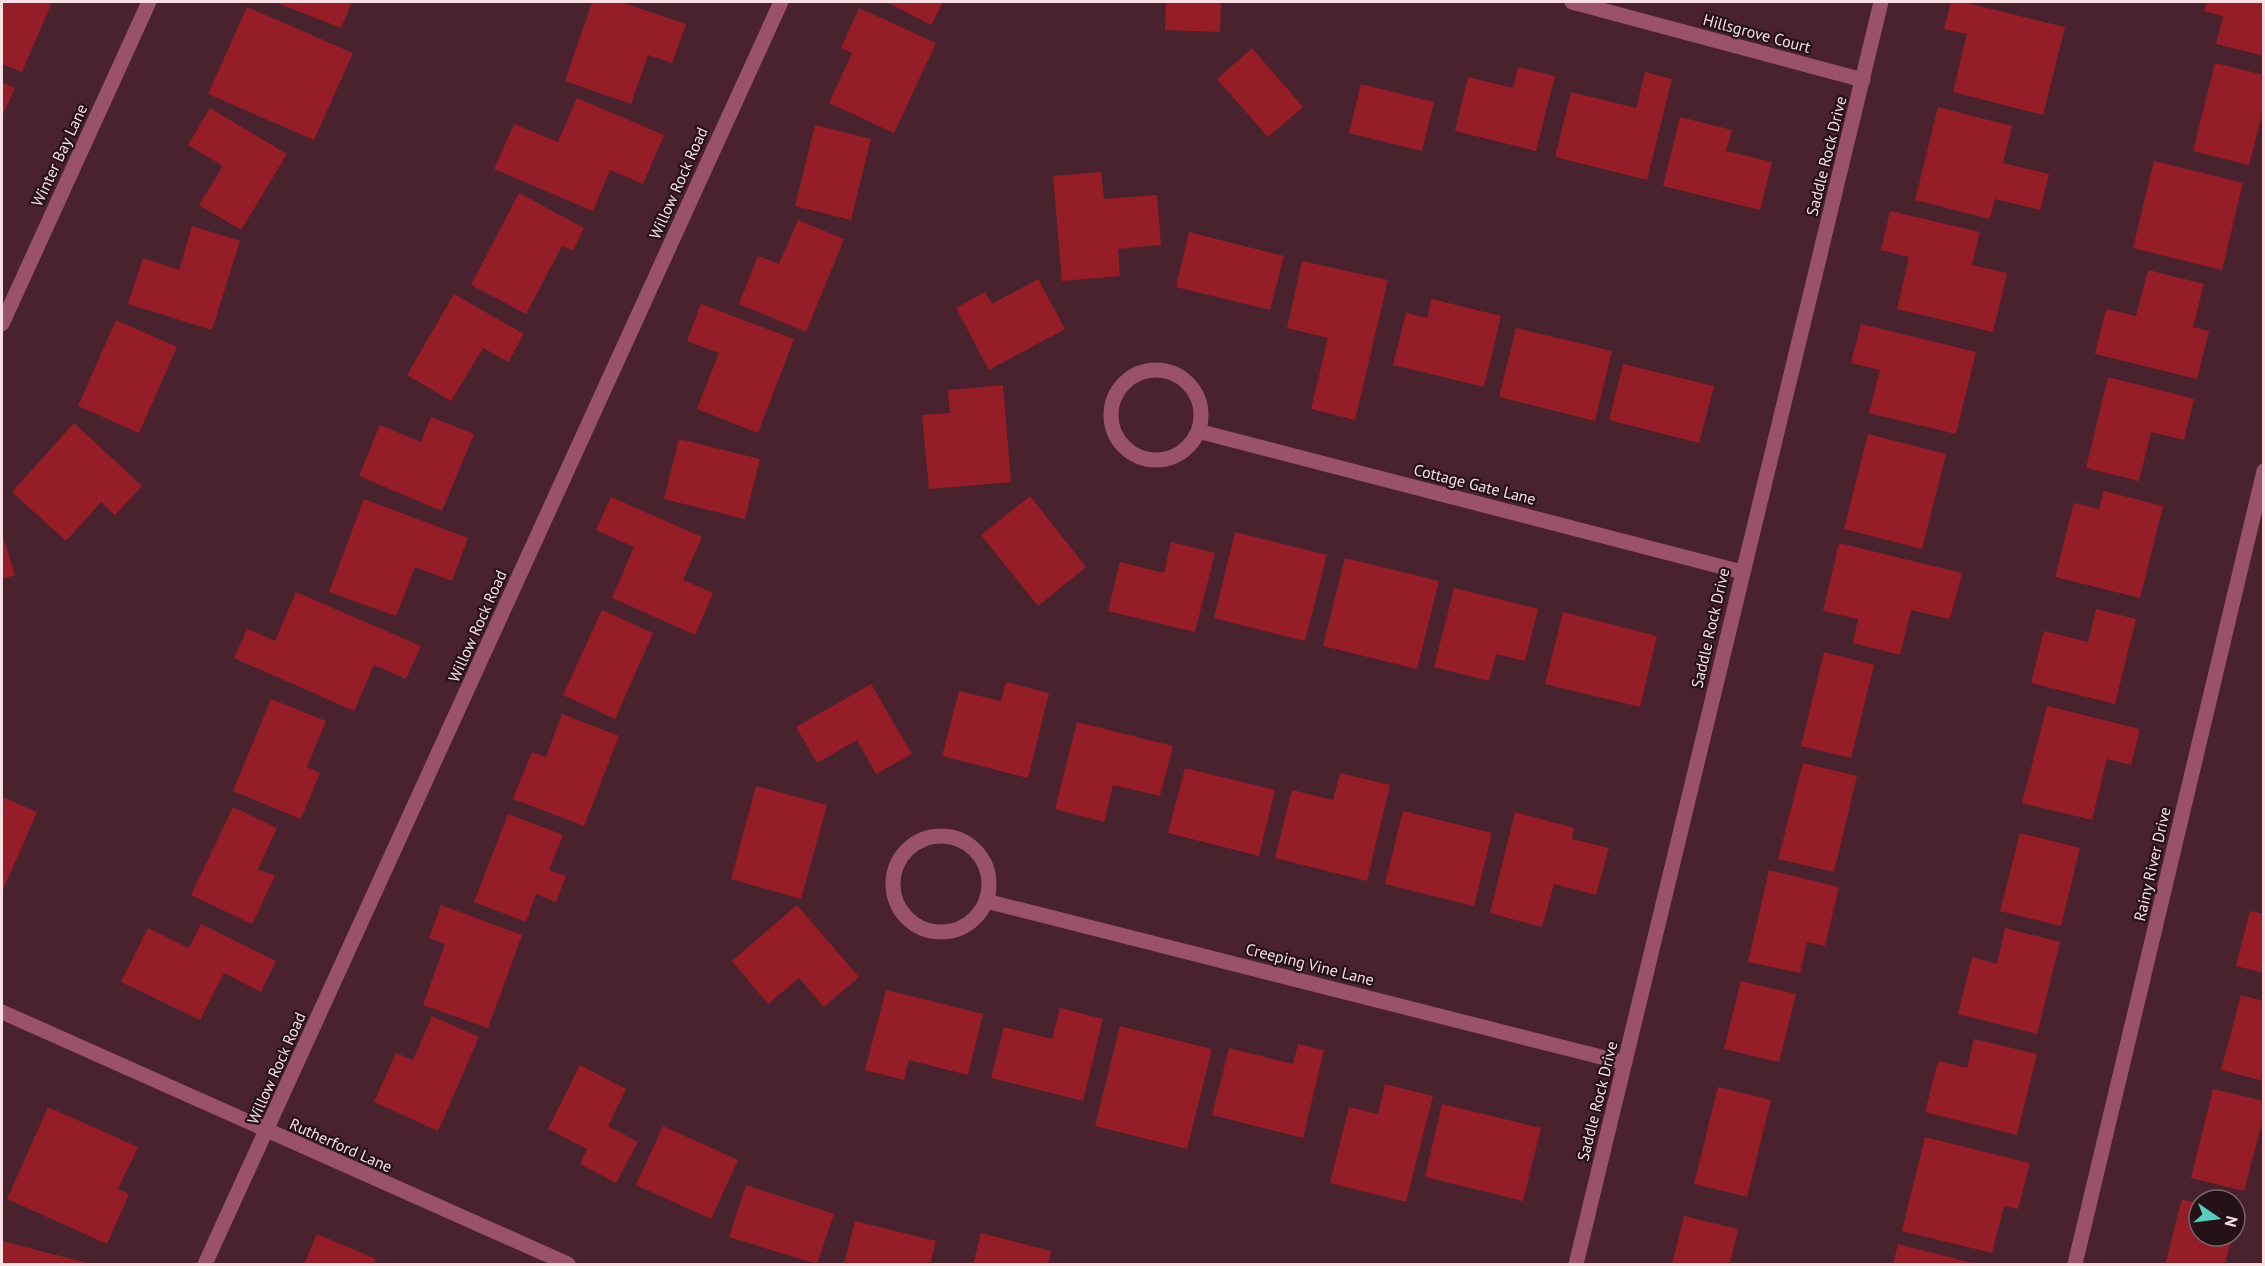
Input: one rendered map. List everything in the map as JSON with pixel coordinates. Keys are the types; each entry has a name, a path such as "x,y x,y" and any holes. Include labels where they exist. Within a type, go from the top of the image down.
{"street":[{"name":"Winter Bay Lane","path":"2,324 149,2"},
{"name":"Willow Rock Road","path":"205,1264 781,2"},
{"name":"Hillsgrove Court","path":"1572,2 1863,80"},
{"name":"Saddle Rock Drive","path":"1576,1264 1881,2"},
{"path":"1157,370 1171,372 1184,379 1197,396 1201,417 1198,431 1190,445 1179,454 1164,459 1149,460 1134,455 1123,446 1114,432 1111,417 1113,402 1120,389 1130,378 1157,370"},
{"name":"Cottage Gate Lane","path":"1198,431 1742,572"},
{"name":"Rainy River Drive","path":"2074,1264 2264,471"},
{"path":"942,836 957,839 970,845 988,870 989,885 986,901 978,915 966,926 950,932 934,932 918,927 905,917 895,895 895,870 902,855 913,845 927,838 942,836"},
{"name":"Creeping Vine Lane","path":"986,901 1625,1063"},
{"name":"Rutherford Lane","path":"2,1012 266,1132 568,1264"}],"building":[{"path":"2,2 52,2 22,72 2,64"},
{"path":"275,2 352,2 341,28"},
{"path":"592,2 621,2 686,24 672,63 648,55 631,104 565,81"},
{"path":"887,2 943,2 931,25"},
{"path":"1166,2 1221,2 1220,32 1165,30"},
{"path":"1951,2 1963,2 2065,27 2043,115 1953,92 1967,34 1944,29"},
{"path":"2207,2 2264,2 2264,56 2216,44 2223,16 2204,11"},
{"path":"247,7 353,53 314,140 208,94"},
{"path":"859,8 936,43 894,133 829,103 852,53 841,48"},
{"path":"1252,48 1303,107 1268,137 1217,79"},
{"path":"2215,63 2264,75 2264,107 2249,165 2193,151"},
{"path":"1518,67 1555,76 1536,151 1455,131 1468,77 1513,88"},
{"path":"1645,72 1672,79 1647,180 1555,157 1571,92 1636,108"},
{"path":"2,82 15,88 2,117"},
{"path":"1361,84 1434,102 1422,151 1349,133"},
{"path":"577,98 664,135 643,184 610,170 593,211 494,169 514,124 558,142"},
{"path":"1938,107 2012,126 2003,163 2049,174 2040,210 1995,199 1990,219 1915,200"},
{"path":"210,108 287,154 241,230 199,205 223,166 188,145"},
{"path":"1680,117 1732,130 1726,151 1772,162 1760,210 1663,186"},
{"path":"815,125 871,139 851,220 795,206"},
{"path":"2154,161 2243,183 2222,270 2133,248"},
{"path":"1101,172 1104,199 1157,195 1161,245 1118,249 1120,276 1062,281 1053,176"},
{"path":"519,193 584,228 573,251 562,246 526,314 471,285"},
{"path":"1890,211 1980,232 1972,265 2007,273 1993,332 1897,309 1909,257 1881,250"},
{"path":"798,220 844,239 806,332 739,304 758,256 779,264"},
{"path":"192,226 240,241 212,330 128,304 143,258 179,270"},
{"path":"1189,232 1284,256 1270,310 1176,287"},
{"path":"1302,261 1388,280 1355,420 1311,409 1328,338 1287,328"},
{"path":"2148,270 2204,284 2193,327 2209,331 2197,379 2095,354 2106,309 2136,316"},
{"path":"1038,279 1065,329 989,370 956,308 985,292 992,304"},
{"path":"454,294 524,334 508,362 483,348 451,401 407,375"},
{"path":"1432,299 1501,316 1484,387 1393,365 1406,313 1427,318"},
{"path":"701,304 794,339 758,433 697,409 719,353 687,341"},
{"path":"116,320 177,347 139,433 78,406"},
{"path":"1861,324 1976,352 1956,434 1869,413 1880,370 1851,363"},
{"path":"1516,328 1612,351 1595,421 1499,397"},
{"path":"1623,364 1714,386 1699,443 1609,420"},
{"path":"2108,377 2194,399 2184,440 2151,432 2139,481 2086,468"},
{"path":"1003,385 1011,482 929,489 922,415 950,413 948,390"},
{"path":"431,417 474,434 442,511 359,476 380,425 421,442"},
{"path":"74,423 142,486 115,515 101,502 66,541 12,492"},
{"path":"1868,434 1946,454 1922,549 1844,529"},
{"path":"679,439 760,459 745,519 664,499"},
{"path":"2104,491 2163,506 2140,598 2055,577 2074,503 2099,509"},
{"path":"1030,496 1086,567 1038,606 981,535"},
{"path":"611,497 702,537 683,580 713,593 695,635 612,598 634,547 596,530"},
{"path":"364,499 468,538 452,581 415,567 396,616 329,592"},
{"path":"1235,532 1327,555 1305,641 1214,618"},
{"path":"2,534 15,575 2,579"},
{"path":"1171,542 1215,553 1195,632 1108,611 1120,562 1164,573"},
{"path":"1839,543 1962,573 1950,619 1911,610 1900,655 1853,643 1858,619 1823,611"},
{"path":"1345,558 1439,581 1417,669 1323,646"},
{"path":"1454,588 1538,609 1525,661 1496,654 1489,681 1434,667"},
{"path":"296,592 421,646 406,679 374,665 354,711 234,658 247,629 275,641"},
{"path":"2096,609 2136,619 2115,704 2031,683 2044,631 2088,642"},
{"path":"602,610 653,633 615,719 563,695"},
{"path":"1563,612 1657,636 1640,707 1545,684"},
{"path":"1824,652 1874,665 1851,758 1801,746"},
{"path":"1006,682 1049,693 1028,778 942,756 959,691 1001,701"},
{"path":"871,684 912,754 876,774 857,740 817,763 796,727"},
{"path":"271,699 326,721 307,767 320,773 301,819 233,791"},
{"path":"2047,706 2140,729 2131,765 2107,759 2092,820 2022,803"},
{"path":"562,714 619,736 584,826 513,799 532,752 546,757"},
{"path":"1077,722 1173,746 1160,796 1113,785 1104,822 1055,809"},
{"path":"1803,763 1857,776 1834,872 1778,859"},
{"path":"1185,768 1275,790 1259,856 1168,833"},
{"path":"1340,773 1390,785 1367,881 1275,858 1292,790 1333,800"},
{"path":"756,786 827,805 801,899 731,879"},
{"path":"2,797 37,812 2,892"},
{"path":"233,807 277,828 258,869 275,876 252,924 191,895"},
{"path":"1403,811 1492,833 1474,906 1385,884"},
{"path":"1515,812 1574,828 1572,839 1609,848 1596,895 1554,884 1542,927 1490,913"},
{"path":"508,814 563,835 549,870 566,876 556,902 536,894 526,922 474,902"},
{"path":"2020,833 2080,848 2061,926 2000,911"},
{"path":"1769,870 1839,887 1825,946 1807,942 1800,973 1748,962"},
{"path":"441,905 522,935 488,1028 423,1005 445,944 429,938"},
{"path":"797,905 859,977 824,1007 799,978 768,1004 732,961"},
{"path":"2250,911 2264,914 2264,973 2236,966"},
{"path":"201,924 276,961 261,992 224,973 200,1020 121,982 148,928 189,948"},
{"path":"2005,928 2060,942 2037,1034 1958,1014 1972,957 1997,964"},
{"path":"1741,981 1796,994 1779,1062 1724,1049"},
{"path":"886,990 983,1014 968,1075 909,1060 904,1080 865,1070"},
{"path":"2241,995 2264,1001 2264,1081 2221,1070"},
{"path":"1060,1008 1103,1019 1083,1101 991,1078 1004,1027 1052,1039"},
{"path":"432,1016 479,1037 438,1131 374,1102 396,1053 413,1060"},
{"path":"1120,1026 1212,1049 1187,1149 1095,1126"},
{"path":"1974,1039 2037,1054 2017,1135 1925,1112 1938,1061 1967,1068"},
{"path":"1298,1044 1324,1050 1303,1138 1212,1115 1229,1048 1293,1064"},
{"path":"580,1065 626,1089 608,1126 638,1142 616,1183 580,1164 587,1149 548,1129"},
{"path":"1385,1084 1433,1096 1406,1202 1330,1183 1349,1107 1378,1114"},
{"path":"1718,1087 1771,1100 1747,1197 1694,1184"},
{"path":"2213,1089 2264,1101 2264,1115 2245,1188 2232,1188 2191,1178"},
{"path":"1442,1104 1541,1128 1523,1201 1425,1177"},
{"path":"48,1107 138,1147 118,1189 129,1194 107,1244 7,1199"},
{"path":"663,1126 738,1160 711,1219 636,1185"},
{"path":"1925,1137 2030,1163 2018,1209 2004,1206 1992,1253 1902,1231"},
{"path":"746,1185 834,1214 817,1264 729,1237"},
{"path":"2182,1199 2187,1200 2187,1248 2229,1248 2225,1264 2165,1264"},
{"path":"1684,1216 1738,1229 1730,1264 1672,1264"},
{"path":"855,1221 936,1241 930,1264 844,1264"},
{"path":"981,1233 1051,1251 1048,1264 973,1264"},
{"path":"317,1234 376,1259 374,1264 304,1264"},
{"path":"2,1241 91,1264 2,1264"},
{"path":"1898,1244 1977,1264 1893,1264"}]}
